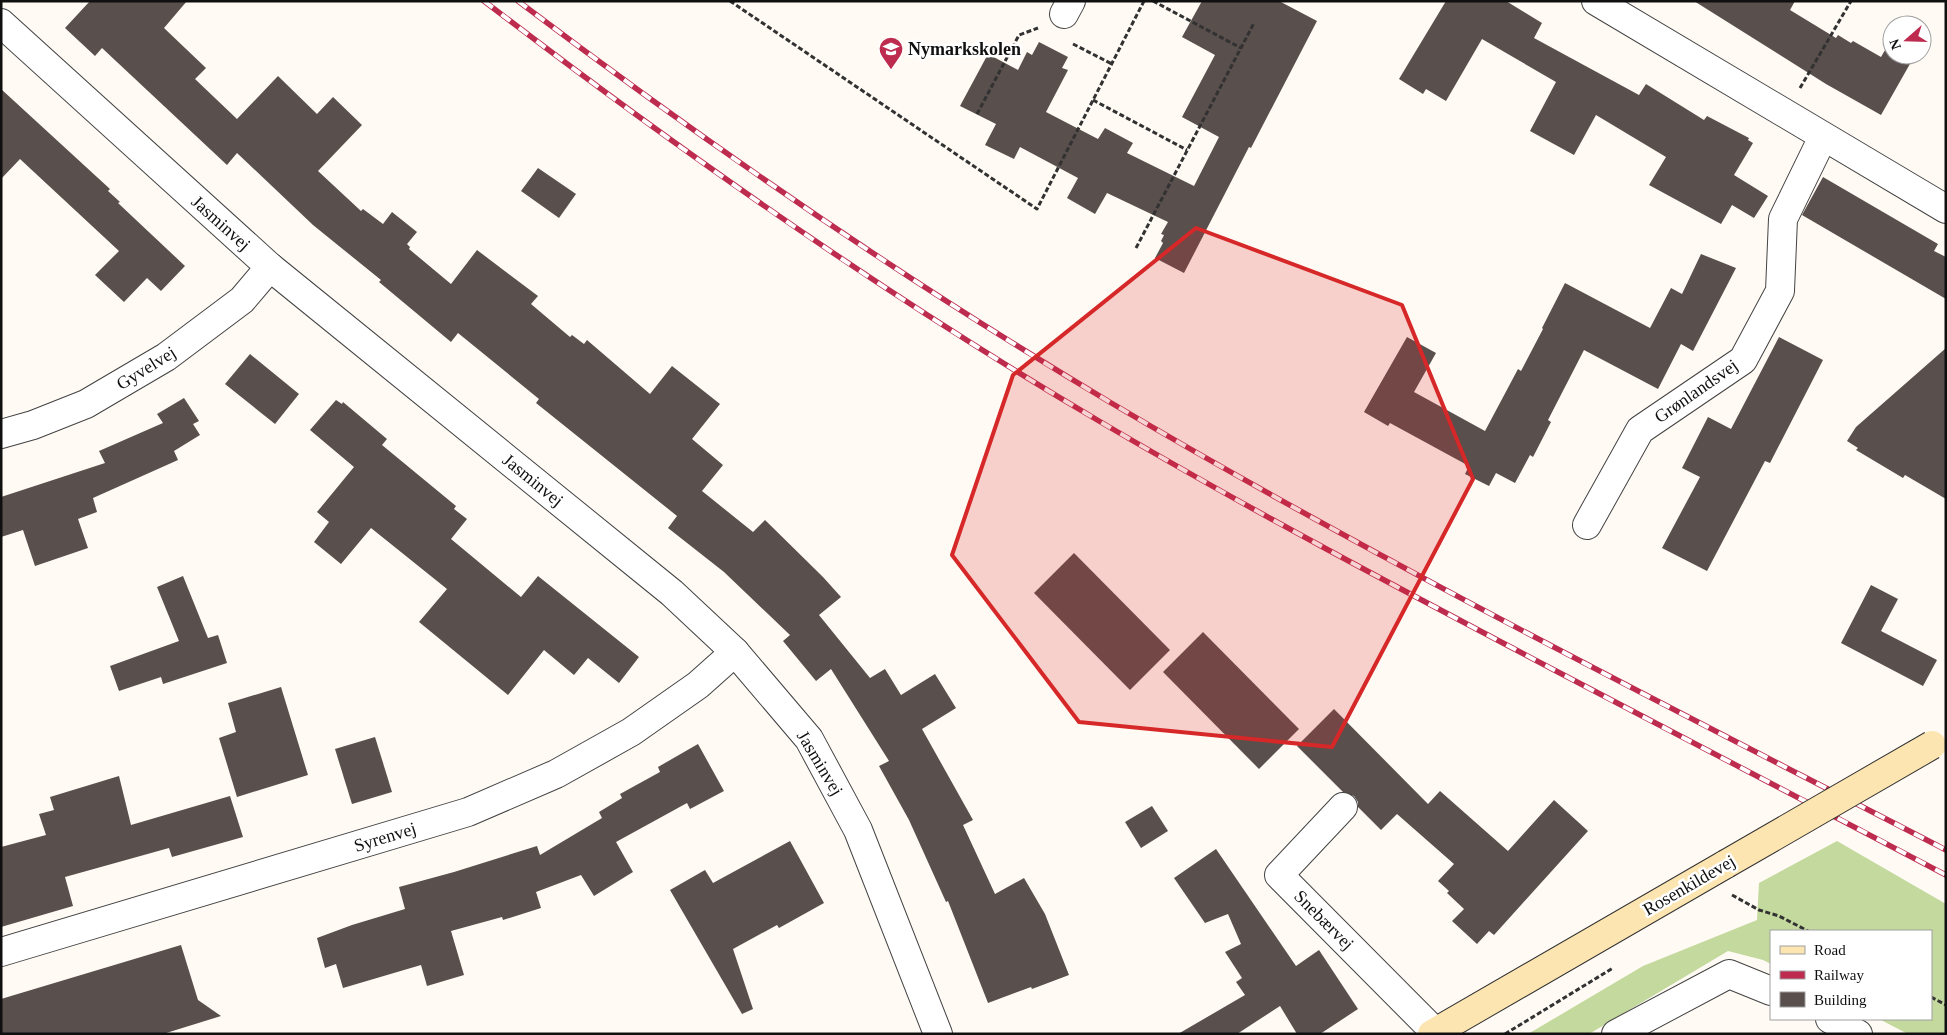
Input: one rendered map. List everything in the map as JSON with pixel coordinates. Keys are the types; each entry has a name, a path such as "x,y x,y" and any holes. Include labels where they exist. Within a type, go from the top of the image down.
{"street":[{"path":"1596,1 1946,209"},
{"name":"Jasminvej","path":"1,23 270,268 672,593 735,652 809,739 858,830 938,1034"},
{"name":"Grønlandsvej","path":"1587,525 1640,430 1743,360 1780,291 1783,218 1822,137"},
{"name":"Gyvelvej","path":"1,434 33,425 86,404 166,357 242,300 270,268"},
{"name":"Syrenvej","path":"1,952 468,812 556,774 631,732 698,685 735,652"},
{"name":"Rosenkildevej","path":"1434,1033 1939,741"},
{"name":"Snebærvej","path":"1343,807 1279,875 1434,1033"},
{"path":"1616,1034 1729,974 1770,991"},
{"path":"1832,1020 1858,1034"}],"path":[{"path":"730,1 1037,209 1144,1"},
{"path":"1153,1 1241,48"},
{"path":"1785,114 1851,1"},
{"path":"977,114 1019,35 1060,21 1112,64"},
{"path":"1136,248 1254,23"},
{"path":"1093,100 1187,150"},
{"path":"1730,894 1759,910 1779,916 1806,930"},
{"path":"1932,998 1946,1005"}],"highlighted area":[{"path":"1196,228 1402,305 1473,479 1332,747 1079,722 952,555 1013,375"}],"green space":[{"path":"1837,841 1946,904 1946,1034 1908,1034 1881,1020 1932,1020 1932,930 1770,930 1770,964 1728,951 1589,1034 1528,1034 1643,966 1757,920 1759,883"}],"building":[{"path":"90,1 187,1 164,28 206,68 195,79 237,119 278,76 317,114 333,97 362,125 318,171 361,211 363,209 383,224 392,212 417,232 407,244 410,247 409,249 451,284 477,250 538,296 531,304 570,337 572,335 584,344 587,340 650,394 672,366 720,404 692,439 723,465 702,491 753,532 765,520 841,597 819,615 870,678 885,669 901,695 935,674 956,708 922,729 973,820 963,825 995,894 1024,878 1045,914 1069,975 988,1003 948,901 946,902 909,820 879,766 889,761 831,669 816,681 783,641 790,635 724,572 668,528 677,516 536,403 539,399 458,333 451,342 379,282 381,280 313,225 237,153 227,165 102,48 95,56 65,28"},
{"path":"1202,1 1279,1 1317,21 1184,273 1155,258 1163,243 1161,241 1164,235 1161,234 1168,222 1107,193 1095,214 1067,198 1078,178 1020,147 1014,159 985,145 996,124 960,106 988,54 1018,70 1027,52 1032,55 1039,42 1068,57 1062,68 1068,70 1046,112 1098,139 1105,128 1133,143 1127,153 1194,186 1219,137 1182,117 1215,55 1182,37"},
{"path":"1446,1 1506,1 1542,23 1534,38 1639,95 1646,84 1704,120 1707,116 1749,138 1748,140 1753,143 1734,175 1768,196 1754,218 1732,205 1721,224 1649,185 1666,157 1596,115 1574,155 1530,131 1556,82 1482,39 1446,101 1426,89 1423,94 1399,79"},
{"path":"1694,1 1795,1 1790,10 1836,38 1838,35 1881,57 1882,55 1882,65 1909,65 1881,115 1826,84"},
{"path":"1,89 110,189 108,191 120,202 118,203 185,266 161,291 147,278 124,302 95,275 119,251 20,159 1,179"},
{"path":"538,168 576,194 559,218 521,191"},
{"path":"1823,177 1938,244 1934,251 1946,257 1946,299 1802,215"},
{"path":"1701,254 1736,268 1693,351 1681,344 1658,389 1584,350 1548,420 1551,422 1533,457 1530,455 1515,483 1496,473 1489,486 1465,474 1469,466 1390,423 1388,426 1364,412 1407,337 1436,353 1414,392 1485,431 1518,369 1521,371 1565,283 1650,328 1671,288 1682,294"},
{"path":"1779,337 1823,360 1770,463 1765,461 1707,571 1662,548 1700,477 1682,468 1708,417 1731,429"},
{"path":"1946,348 1946,499 1905,475 1903,478 1856,450 1858,448 1847,441 1856,427"},
{"path":"250,354 299,394 275,424 225,384"},
{"path":"184,398 199,421 193,424 200,435 174,451 178,460 93,498 97,512 78,519 88,548 35,566 23,530 1,537 1,497 105,463 99,451 163,423 157,414"},
{"path":"336,400 342,404 343,402 387,439 382,445 456,506 454,509 467,519 451,539 521,597 538,576 639,657 619,683 588,658 574,675 544,650 508,695 419,622 447,589 371,528 341,564 314,542 329,522 317,512 354,467 310,430"},
{"path":"1074,553 1170,650 1130,690 1034,593"},
{"path":"183,576 208,638 218,635 227,663 163,684 161,677 119,691 110,666 179,641 157,587"},
{"path":"1871,585 1898,599 1881,631 1937,660 1923,686 1841,643"},
{"path":"1203,632 1299,729 1259,769 1163,672"},
{"path":"281,687 308,775 237,797 219,738 236,732 228,703"},
{"path":"1334,709 1428,804 1440,791 1508,851 1554,800 1588,831 1494,935 1489,931 1477,944 1452,921 1464,909 1447,893 1449,891 1438,881 1454,864 1397,814 1381,830 1358,807 1358,802 1354,796 1343,792 1297,746"},
{"path":"375,737 392,792 352,804 335,749"},
{"path":"698,744 724,791 690,809 687,803 616,842 633,872 594,896 581,875 536,892 541,908 503,920 502,917 451,931 464,975 427,986 421,965 343,988 336,964 325,968 317,938 405,909 399,887 537,846 540,855 602,818 599,812 622,798 620,794 660,772 658,767"},
{"path":"119,776 131,825 230,796 243,837 172,857 169,848 65,877 73,906 1,927 1,847 46,835 39,814 54,810 50,797"},
{"path":"1152,806 1168,831 1141,848 1125,822"},
{"path":"790,841 824,903 779,928 777,925 733,949 753,1009 742,1014 670,890 705,870 713,883"},
{"path":"1216,849 1296,966 1319,950 1358,1009 1320,1034 1297,1034 1280,1006 1237,1034 1178,1034 1245,995 1236,982 1242,978 1225,952 1241,944 1228,914 1205,923 1174,878"},
{"path":"181,945 198,1000 221,1016 163,1034 1,1034 1,999"}],"railway":[{"path":"484,1 633,113 862,273 1019,373 1099,421 1270,518 1385,580 1946,875"},
{"path":"518,1 663,108 810,211 960,310 1113,404 1318,521 1526,633 1946,850"}],"place":[{"name":"Nymarkskolen","path":"891,70"}]}
